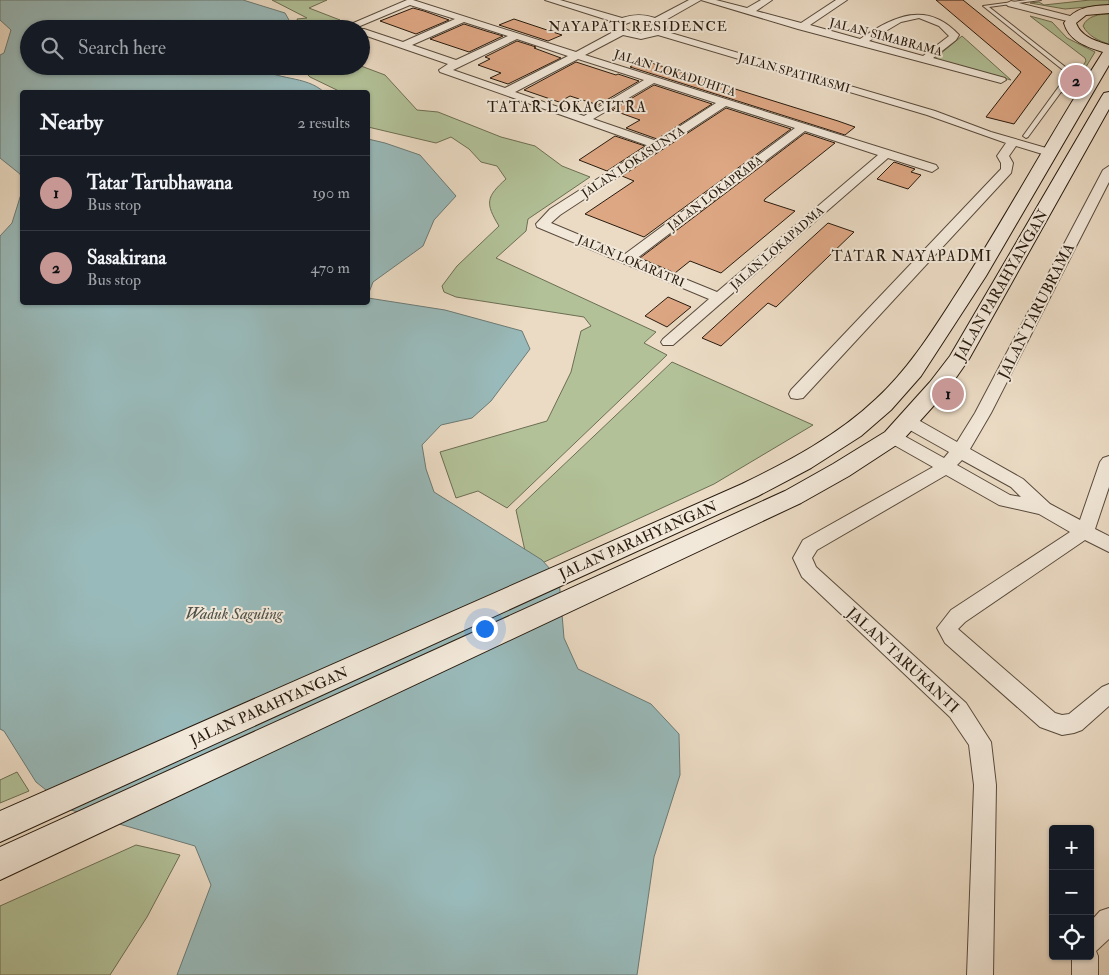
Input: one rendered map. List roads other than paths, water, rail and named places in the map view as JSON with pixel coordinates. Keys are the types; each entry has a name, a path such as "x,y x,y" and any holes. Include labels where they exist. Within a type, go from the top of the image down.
{"main road":[{"path":"1109,9 1081,13 1071,19 1070,26 1076,35 1109,51"},
{"name":"JALAN PARAHYANGAN","path":"0,864 760,499 790,470 859,425 883,405 908,379 933,346 980,272 1109,51"},
{"name":"JALAN PARAHYANGAN","path":"0,827 760,499 841,470 893,437 938,387 960,359 1109,96"},
{"path":"980,272 1006,279"}],"street":[{"path":"550,0 621,21 632,18 645,18 656,21 662,26 658,32 646,35 632,35 622,32 617,27 621,21"},
{"path":"645,18 682,0"},
{"path":"656,21 696,0"},
{"name":"JALAN SIMABRAMA","path":"706,0 801,28 862,42 1001,80"},
{"path":"747,12 767,0"},
{"path":"801,28 842,0"},
{"path":"996,0 1012,2 1071,19"},
{"name":"JALAN LOKADUHITA","path":"370,20 410,2 932,168"},
{"path":"862,42 910,10 934,14 954,35 953,38 924,60"},
{"path":"403,46 463,19"},
{"path":"506,92 622,32"},
{"name":"JALAN SPATIRASMI","path":"658,32 931,113 1013,142 1052,148"},
{"path":"370,34 457,64"},
{"path":"518,96 632,35"},
{"path":"516,36 444,70 659,146"},
{"path":"584,120 652,79"},
{"name":"JALAN LOKASUNYA","path":"542,224 555,212 725,102"},
{"name":"JALAN SPATIRASMI","path":"931,113 994,126 1026,136 1052,148"},
{"name":"JALAN LOKAPRABA","path":"627,259 803,127"},
{"path":"797,394 1007,170 1007,163 1003,156 1013,142"},
{"name":"JALAN LOKAPADMA","path":"668,342 886,154"},
{"name":"JALAN TARUBRAMA","path":"946,467 960,451 983,413 1109,170"},
{"name":"JALAN LOKARATRI","path":"542,224 719,298"},
{"path":"907,421 1017,483 1044,509"},
{"path":"893,437 1005,500 1044,509 1109,545"},
{"path":"1109,462 1085,531 958,616 947,628 952,637 1048,720 1062,725 1074,723 1109,693"},
{"name":"JALAN TARUKANTI","path":"946,467 810,545 802,558 809,572 958,710 980,742 985,785 980,975"},
{"path":"1094,945 1109,920"}],"lane":[{"path":"1026,136 1071,74 985,6 1038,0"},
{"path":"1061,90 1084,95"}],"water":[{"path":"0,0 243,0 285,13 289,20 20,20 20,75 278,75 300,80 321,90 20,90 20,174 0,158 0,55 4,53 11,30 0,20"},
{"path":"370,139 420,155 456,196 434,220 423,246 373,282 370,290"},
{"name":"Waduk Saguling","path":"20,197 20,305 370,305 370,298 445,310 522,331 530,349 491,401 472,418 441,425 422,445 426,469 434,492 542,560 559,579 564,638 578,669 651,704 679,734 680,775 654,857 637,975 177,975 211,885 195,846 71,810 36,782 4,731 0,729 0,236 12,223"}],"place":[{"name":"Sasakirana","path":"1076,81"},
{"name":"Tatar Tarubhawana","path":"948,394"}],"district":[{"name":"NAYAPATI RESIDENCE","path":"638,26"},
{"name":"TATAR LOKACITRA","path":"567,107"},
{"name":"TATAR NAYAPADMI","path":"912,256"}]}
